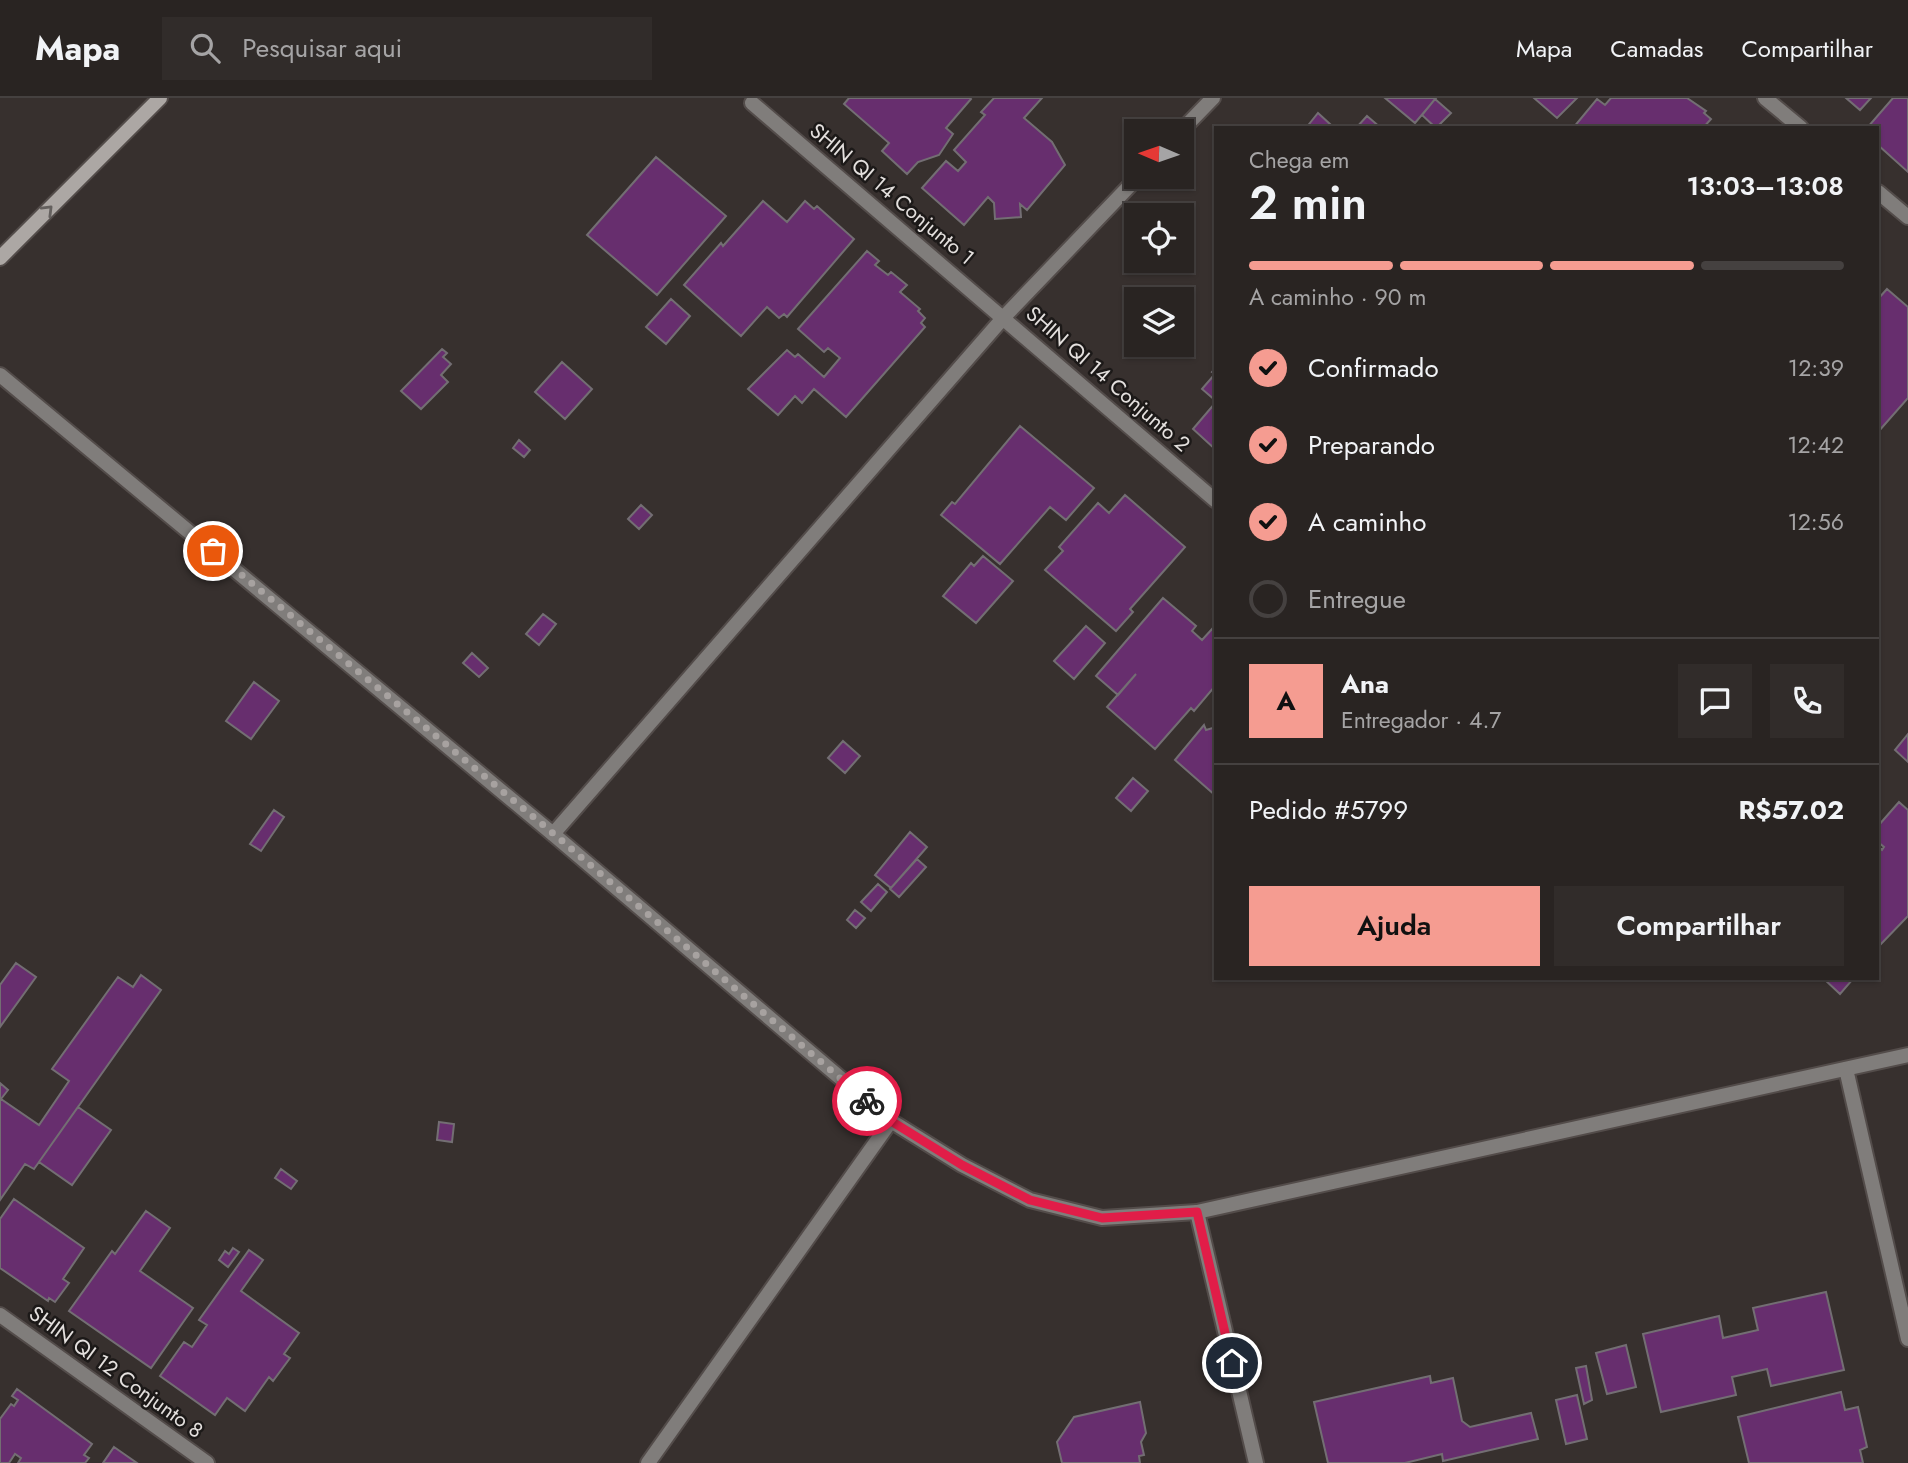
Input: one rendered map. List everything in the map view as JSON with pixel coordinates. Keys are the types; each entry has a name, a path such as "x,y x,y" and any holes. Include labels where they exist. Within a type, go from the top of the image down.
{"main road":[{"path":"0,258 160,98"}],"street":[{"path":"1193,119 1213,98"},
{"path":"1765,98 1799,126"},
{"name":"SHIN QI 14 Conjunto 1","path":"752,103 1004,317"},
{"path":"554,834 1004,317 1127,189"},
{"path":"1879,193 1908,217"},
{"name":"SHIN QI 14 Conjunto 2","path":"1004,317 1214,499"},
{"path":"0,375 554,834 891,1121 962,1165 1030,1200 1102,1218 1197,1212 1908,1055"},
{"path":"1846,1069 1908,1339"},
{"path":"648,1463 891,1121"},
{"path":"1197,1212 1256,1463"},
{"name":"SHIN QI 12 Conjunto 8","path":"0,1315 207,1463"}],"building":[{"path":"849,98 971,99 946,128 953,134 939,155 918,162 907,174 882,151 889,143 844,104"},
{"path":"994,98 1042,98 1024,118 1052,142 1065,165 1027,210 1020,204 1021,217 995,219 994,203 988,197 964,225 922,188 946,161 958,171 966,162 954,150 985,115 981,112"},
{"path":"1385,98 1436,98 1415,123"},
{"path":"1534,98 1577,98 1557,118"},
{"path":"1611,98 1687,98 1706,111 1704,113 1711,119 1705,126 1575,126 1597,99 1605,105"},
{"path":"1846,98 1871,98 1860,110"},
{"path":"1893,98 1908,98 1908,172 1879,146 1879,126 1869,126"},
{"path":"1435,99 1451,113 1438,126 1434,126 1422,115"},
{"path":"1318,113 1331,125 1330,126 1308,126"},
{"path":"1367,116 1379,126 1358,126"},
{"path":"656,157 726,216 657,295 587,235"},
{"path":"763,201 787,222 805,201 814,209 817,206 854,239 787,317 784,314 779,318 767,307 741,336 684,285"},
{"path":"867,251 879,261 875,265 888,275 891,272 907,285 900,292 920,309 918,311 925,318 921,323 925,327 846,417 814,389 802,403 795,396 778,415 748,389 787,350 795,357 798,354 824,377 840,358 828,348 824,352 798,329"},
{"path":"1887,289 1908,307 1908,398 1879,431 1879,298"},
{"path":"671,299 690,316 666,344 646,327"},
{"path":"442,349 447,353 443,357 451,364 441,375 448,382 421,409 401,391"},
{"path":"562,362 592,389 565,419 535,392"},
{"path":"1214,375 1214,399 1202,389"},
{"path":"1214,404 1214,448 1193,429"},
{"path":"1020,426 1094,488 1066,520 1050,507 1000,564 941,515 952,502 955,504"},
{"path":"519,440 530,450 524,457 513,448"},
{"path":"1125,495 1185,547 1130,609 1133,612 1116,631 1045,570 1063,551 1059,547 1098,503 1109,513"},
{"path":"641,505 652,515 639,529 628,519"},
{"path":"983,556 1013,581 976,623 943,596 971,563 974,566"},
{"path":"1163,598 1196,626 1192,631 1202,640 1212,629 1214,631 1214,687 1194,711 1191,708 1155,749 1107,707 1118,695 1096,676"},
{"path":"543,614 556,624 539,645 526,634"},
{"path":"1086,626 1105,643 1074,679 1054,661"},
{"path":"472,653 488,668 479,677 463,663"},
{"path":"254,682 279,701 251,739 226,721"},
{"path":"1204,725 1206,730 1214,728 1214,794 1175,760"},
{"path":"1908,734 1908,762 1895,750"},
{"path":"843,741 860,756 845,773 828,758"},
{"path":"1133,778 1148,791 1131,811 1116,798"},
{"path":"1899,802 1908,810 1908,916 1880,945 1879,847 1882,850 1884,847 1879,843 1879,825"},
{"path":"274,810 284,817 261,851 250,844"},
{"path":"910,832 927,847 891,888 875,875"},
{"path":"917,859 926,867 899,897 890,889"},
{"path":"878,884 887,892 871,911 861,902"},
{"path":"855,910 865,918 856,928 847,920"},
{"path":"16,963 36,977 0,1027 0,985"},
{"path":"141,975 161,990 34,1169 25,1164 0,1200 0,1083 8,1090 1,1099 39,1125 69,1081 52,1069 118,977 133,987"},
{"path":"1825,980 1852,980 1840,994"},
{"path":"78,1107 111,1130 72,1185 39,1162"},
{"path":"439,1122 454,1124 452,1142 437,1140"},
{"path":"281,1169 297,1181 291,1189 275,1178"},
{"path":"14,1199 84,1248 63,1279 69,1283 55,1302 49,1298 48,1301 0,1268 0,1219"},
{"path":"146,1211 170,1228 140,1271 193,1308 151,1368 69,1311 112,1251 115,1254"},
{"path":"233,1248 239,1252 228,1267 219,1260 225,1251 229,1254"},
{"path":"249,1250 263,1260 241,1291 299,1333 284,1354 290,1358 273,1381 269,1377 245,1411 227,1398 215,1415 160,1376 184,1342 192,1347 207,1325 199,1320"},
{"path":"1826,1292 1844,1370 1771,1386 1767,1369 1732,1377 1736,1395 1661,1412 1643,1334 1719,1316 1723,1338 1758,1330 1753,1308"},
{"path":"1626,1345 1636,1387 1607,1394 1596,1353"},
{"path":"1586,1366 1592,1400 1584,1404 1576,1368"},
{"path":"1430,1376 1431,1383 1453,1378 1462,1421 1470,1427 1531,1413 1538,1439 1443,1461 1442,1454 1405,1463 1328,1463 1314,1402"},
{"path":"17,1389 92,1444 84,1455 89,1458 85,1463 18,1463 21,1458 15,1454 9,1463 0,1463 0,1419 11,1404 14,1406 18,1400 12,1396"},
{"path":"1841,1392 1845,1410 1858,1407 1867,1447 1860,1450 1863,1463 1749,1463 1738,1417"},
{"path":"1577,1395 1587,1439 1566,1444 1556,1400"},
{"path":"1140,1402 1146,1433 1141,1442 1144,1455 1139,1456 1140,1463 1062,1463 1057,1442 1074,1417"},
{"path":"114,1447 137,1463 103,1463"}],"way so far":[{"path":"213,551 554,834 867,1101"}],"route":[{"path":"867,1101 891,1121 962,1165 1030,1200 1102,1218 1197,1212 1232,1363"}]}
